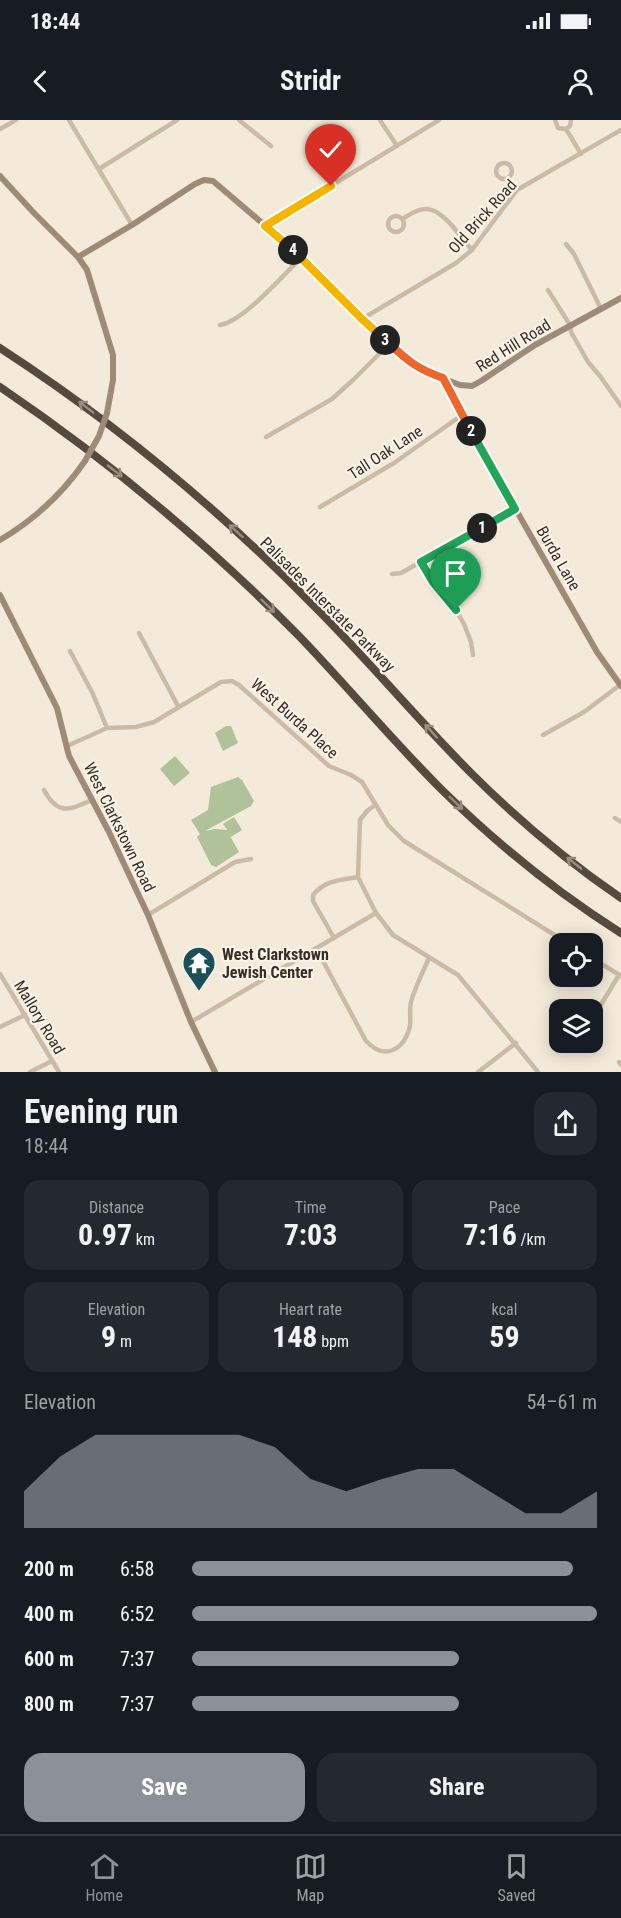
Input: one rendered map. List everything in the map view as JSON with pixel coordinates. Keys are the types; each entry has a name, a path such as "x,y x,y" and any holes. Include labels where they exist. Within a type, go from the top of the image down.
{"highway":[{"name":"Palisades Interstate Parkway","path":"0,348 118,432 217,514 322,614 488,790 546,841 621,898"},
{"path":"0,387 108,466 195,538 300,637 426,773 476,822 550,884 621,933"}],"street":[{"path":"0,129 15,120"},
{"path":"69,120 132,225"},
{"path":"99,169 177,120"},
{"path":"239,120 271,146"},
{"path":"380,120 397,146"},
{"path":"265,226 439,120"},
{"path":"555,120 558,128 566,129"},
{"path":"566,129 571,124 571,120"},
{"path":"566,129 581,154"},
{"name":"Old Brick Road","path":"362,319 456,263 472,250 517,190 621,130"},
{"path":"0,176 84,265 91,280 113,355 113,380 107,413 99,436 85,461 64,489 44,509 0,540"},
{"path":"509,178 517,190"},
{"name":"Red Hill Road","path":"78,257 193,185 204,180 213,181 302,257 362,319 407,360 421,370 460,385 472,386 570,325 621,298"},
{"path":"402,219 416,211 434,210 472,250"},
{"path":"566,244 574,254 601,309"},
{"path":"220,326 227,324 248,309 302,257"},
{"path":"548,290 570,325 571,332 588,362 621,406"},
{"path":"266,437 332,399 389,344"},
{"name":"Burda Lane","path":"443,378 597,652 621,685"},
{"name":"Tall Oak Lane","path":"320,507 394,463 462,415"},
{"path":"392,574 401,573 515,509"},
{"path":"421,562 464,624 473,655"},
{"name":"West Clarkstown Road","path":"0,595 57,708 69,756 148,915 191,1022 215,1072"},
{"path":"139,633 178,706"},
{"path":"70,651 93,694 107,728"},
{"name":"West Burda Place","path":"67,746 107,728 146,725 221,682 232,681 329,766 362,782 388,825 404,841 551,933"},
{"path":"543,735 584,712 621,685"},
{"path":"44,790 53,805 65,809 74,808 92,800"},
{"path":"375,805 360,820 358,877 376,913 393,934 458,975 538,1072"},
{"path":"615,818 621,822"},
{"path":"148,915 235,862 251,859"},
{"path":"334,938 313,901 314,895 325,884 332,881 358,877"},
{"path":"191,1022 376,913"},
{"path":"316,948 366,1041 375,1050 388,1052 403,1044 410,1025 411,1004 429,958"},
{"path":"603,965 620,975 603,1002"},
{"name":"Mallory Road","path":"0,975 59,1072"},
{"path":"0,1027 25,1015"},
{"path":"478,1072 516,1043"},
{"path":"30,1072 52,1061"}],"green space":[{"path":"226,726 231,726 238,743 223,751 215,733"},
{"path":"175,756 190,773 174,786 160,769"},
{"path":"238,777 254,801 251,806 205,831 227,830 223,824 234,817 242,830 231,837 229,834 239,852 216,867 211,865 197,837 200,834 191,820 208,810 211,787"}],"place":[{"name":"West Clarkstown Jewish Center","path":"199,992"}],"route":[{"path":"331,186 265,226 302,257 362,319 407,360 421,370 443,378 515,509 421,562 433,582 456,610"}]}
